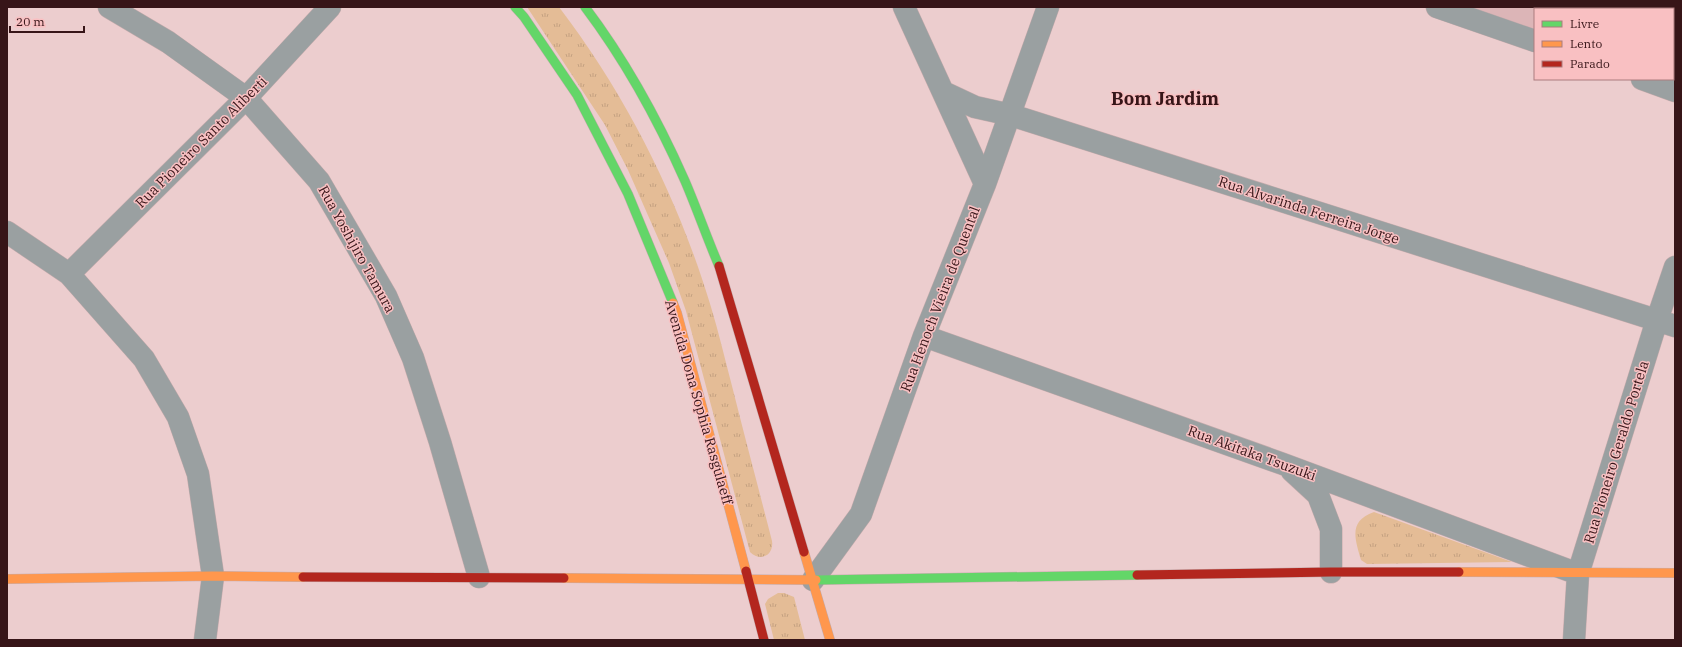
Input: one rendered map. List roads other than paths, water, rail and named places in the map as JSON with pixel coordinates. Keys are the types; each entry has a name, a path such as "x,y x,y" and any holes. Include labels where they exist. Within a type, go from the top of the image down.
{"street":[{"name":"Rua Yoshijiro Tamura","path":"109,7 168,42 246,98 319,181 386,296 413,358 440,442 479,577"},
{"name":"Rua Pioneiro Santo Aliberti","path":"69,274 246,98 330,7"},
{"name":"Avenida Dona Sophia Rasgulaeff","path":"515,7 524,17 577,95 628,194 677,313 764,640"},
{"path":"585,7 598,24 646,101 688,189 720,270 830,640"},
{"path":"904,7 985,184"},
{"name":"Rua Henoch Vieira de Quental","path":"813,580 861,514 924,336 985,184 1048,7"},
{"path":"1437,7 1534,42"},
{"path":"1645,80 1675,91"},
{"name":"Rua Alvarinda Ferreira Jorge","path":"943,92 975,107 1010,115 1666,323"},
{"path":"7,232 69,274 144,359 178,417 198,474 213,576 205,640"},
{"name":"Rua Pioneiro Geraldo Portela","path":"1574,640 1578,574 1666,323 1675,267"},
{"name":"Rua Akitaka Tsuzuki","path":"924,336 1283,464 1578,574"},
{"path":"1283,464 1318,495 1331,529 1331,572"},
{"path":"7,579 213,576 813,580 1331,572 1578,574 1675,573"}],"district":[{"name":"Bom Jardim","path":"1165,99"}]}
